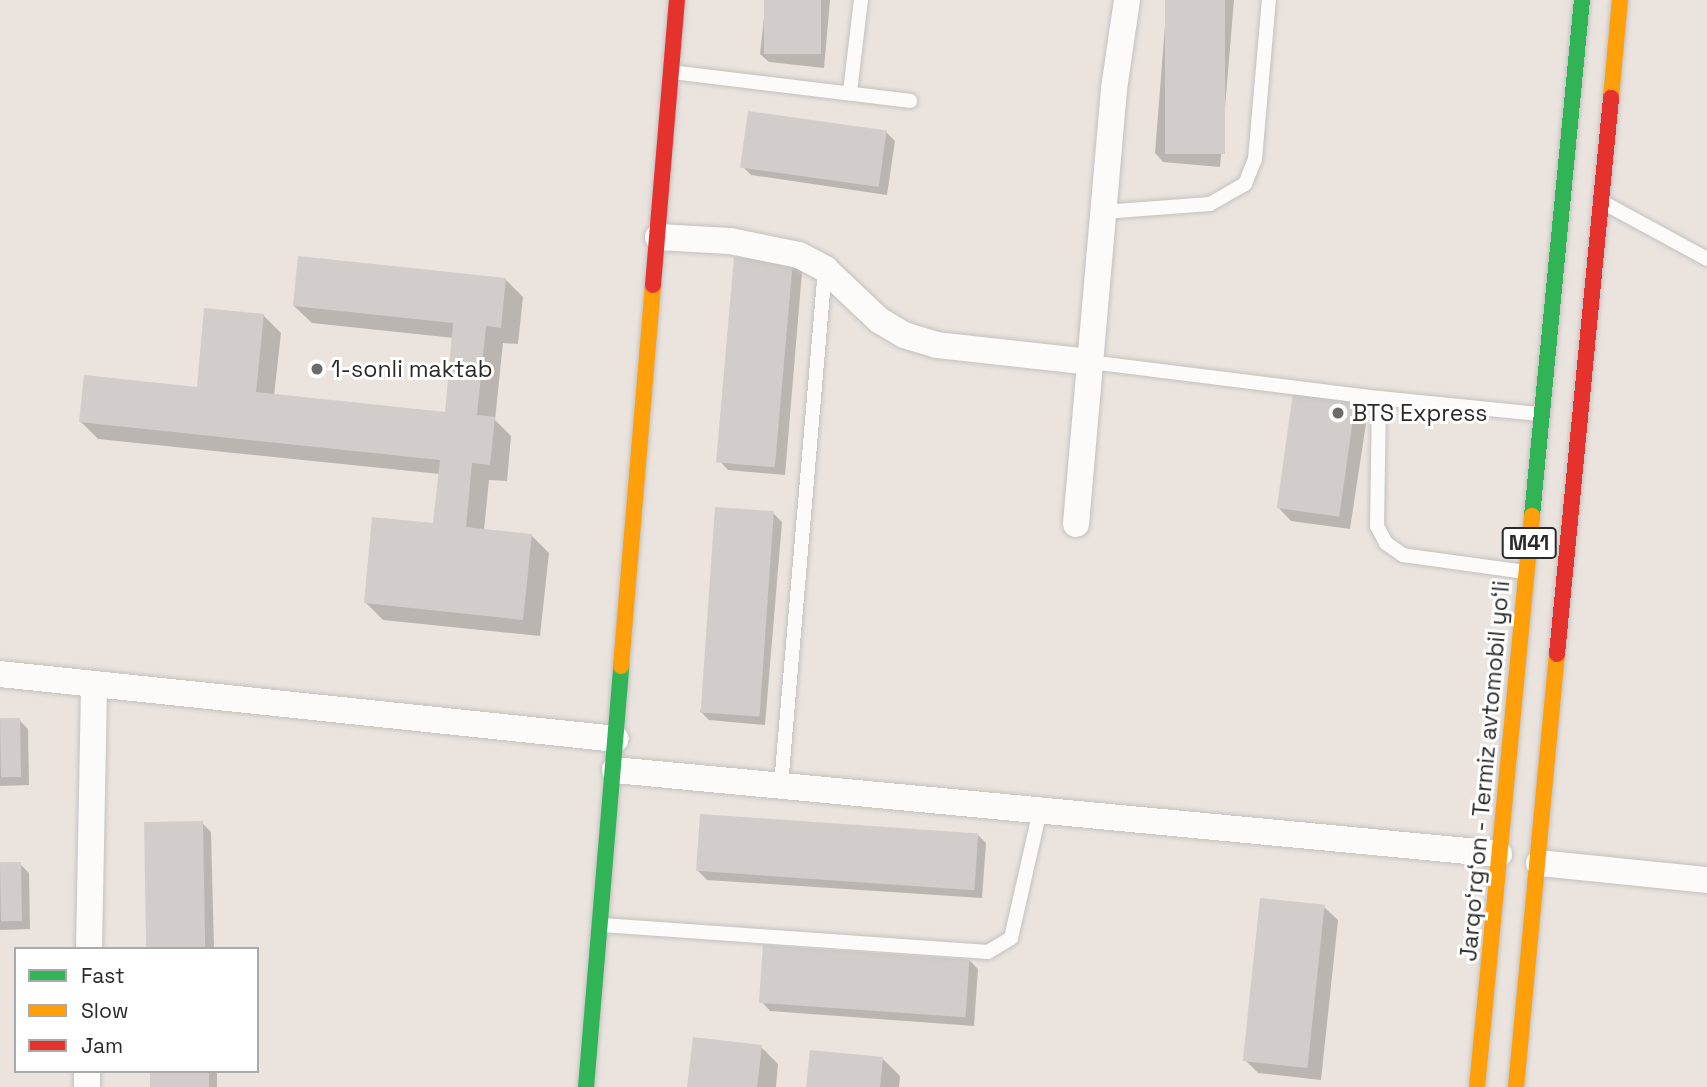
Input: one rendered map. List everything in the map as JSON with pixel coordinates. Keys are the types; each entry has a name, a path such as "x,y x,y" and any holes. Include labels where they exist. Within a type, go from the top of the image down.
{"main road":[{"path":"586,1087 615,770 677,0"},
{"name":"Jarqoʻrgʻon - Termiz avtomobil yoʻli","path":"1477,1087 1582,0"},
{"name":"M41","path":"1516,1087 1620,0"}],"street":[{"path":"1076,524 1103,212 1127,0"},
{"path":"658,237 730,241 799,255 825,269 879,320 904,335 937,345 1090,362"},
{"path":"0,674 616,739"},
{"path":"89,947 94,684"},
{"path":"615,770 1499,854"},
{"path":"1539,863 1707,880"}],"lane":[{"path":"850,92 860,0"},
{"path":"1103,212 1210,204 1245,184 1255,159 1269,0"},
{"path":"671,72 910,101"},
{"path":"1600,200 1707,259"},
{"path":"780,785 825,269"},
{"path":"1090,362 1379,398 1542,414"},
{"path":"1379,398 1377,526 1386,543 1403,555 1527,572"},
{"path":"601,925 988,952 1011,938 1040,810"}],"building":[{"path":"764,0 821,0 821,54 764,54"},
{"path":"1165,0 1225,0 1225,154 1165,154"},
{"path":"748,111 887,130 879,187 740,167"},
{"path":"298,256 506,278 501,328 486,326 477,415 495,417 490,465 472,463 466,527 532,534 523,620 364,603 372,517 433,523 440,460 79,422 84,375 197,387 204,308 264,314 256,392 445,412 453,323 293,306"},
{"path":"734,257 793,262 775,467 716,462"},
{"path":"1293,393 1355,402 1339,517 1277,508"},
{"path":"715,507 774,511 759,717 701,712"},
{"path":"0,718 20,718 21,777 1,777"},
{"path":"700,814 978,833 974,890 696,871"},
{"path":"203,821 205,947 146,947 144,822"},
{"path":"0,862 21,862 22,921 1,921"},
{"path":"1260,898 1325,905 1308,1068 1243,1061"},
{"path":"763,945 969,959 965,1017 759,1003"},
{"path":"693,1037 762,1045 757,1087 687,1087"},
{"path":"810,1050 883,1057 880,1087 806,1087"},
{"path":"150,1073 209,1073 209,1087 150,1087"}],"traffic: fast":[{"path":"1532,516 1582,0"},
{"path":"586,1087 621,666"}],"traffic: slow":[{"path":"1611,98 1620,0"},
{"path":"621,666 653,285"},
{"path":"1477,1087 1532,516"},
{"path":"1516,1087 1557,654"}],"traffic: jam":[{"path":"653,285 677,0"},
{"path":"1557,654 1611,98"}],"place":[{"name":"1-sonli maktab","path":"317,369"},
{"name":"BTS Express","path":"1338,413"}]}
